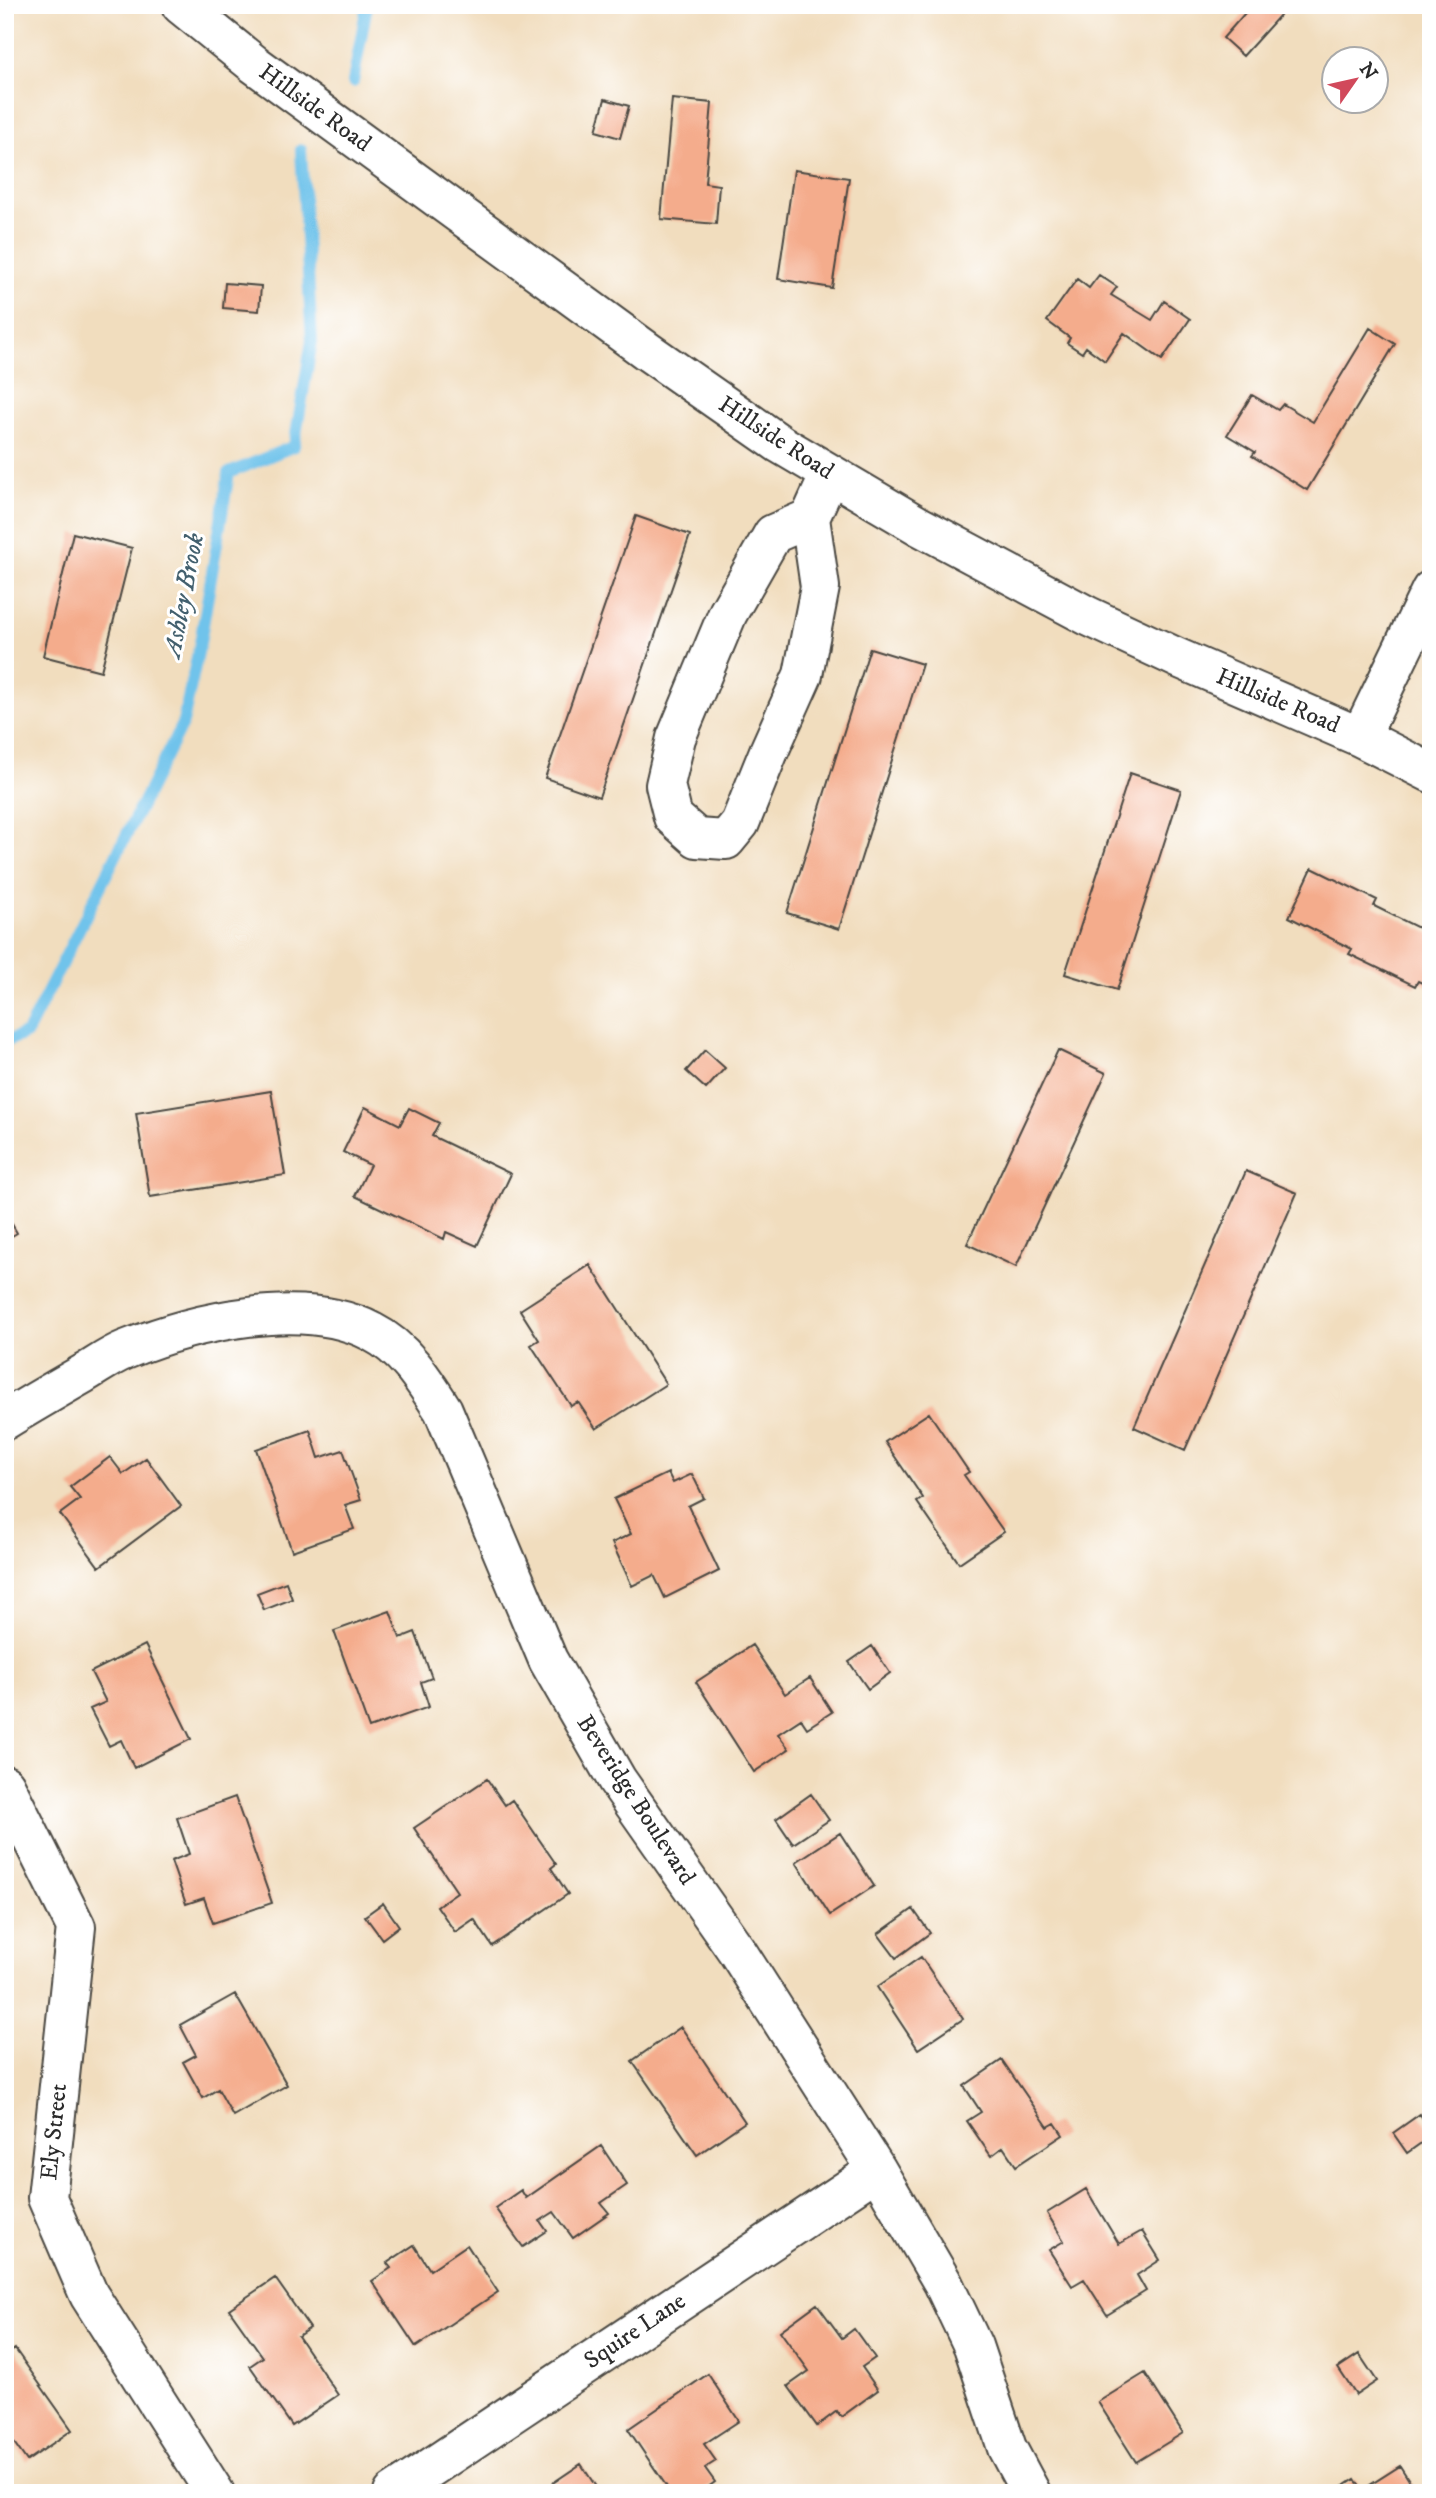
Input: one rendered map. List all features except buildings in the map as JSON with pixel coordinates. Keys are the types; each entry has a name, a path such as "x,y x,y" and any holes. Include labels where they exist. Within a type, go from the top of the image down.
{"street":[{"name":"Hillside Road","path":"181,5 254,64 647,351 780,444 919,526 1088,616 1360,737 1431,774"},
{"path":"810,518 773,534 728,613 676,738 665,785 673,817 697,838 726,840 740,823 803,675 820,587 810,518 830,474"},
{"path":"1360,737 1431,590"},
{"name":"Beveridge Boulevard","path":"5,1420 123,1351 221,1321 255,1316 299,1315 339,1320 374,1332 410,1362 443,1410 548,1660 617,1780 737,1951 877,2170 943,2283 973,2346 1007,2448 1031,2493"},
{"name":"Ely Street","path":"5,1785 76,1927 47,2198 89,2295 215,2493"},
{"name":"Squire Lane","path":"393,2493 877,2170"}],"waterway":[{"name":"Ashley Brook","path":"353,82 367,5"},
{"name":"Ashley Brook","path":"5,1042 27,1033 183,722 200,643 229,473 294,446 312,341 301,150"}]}
